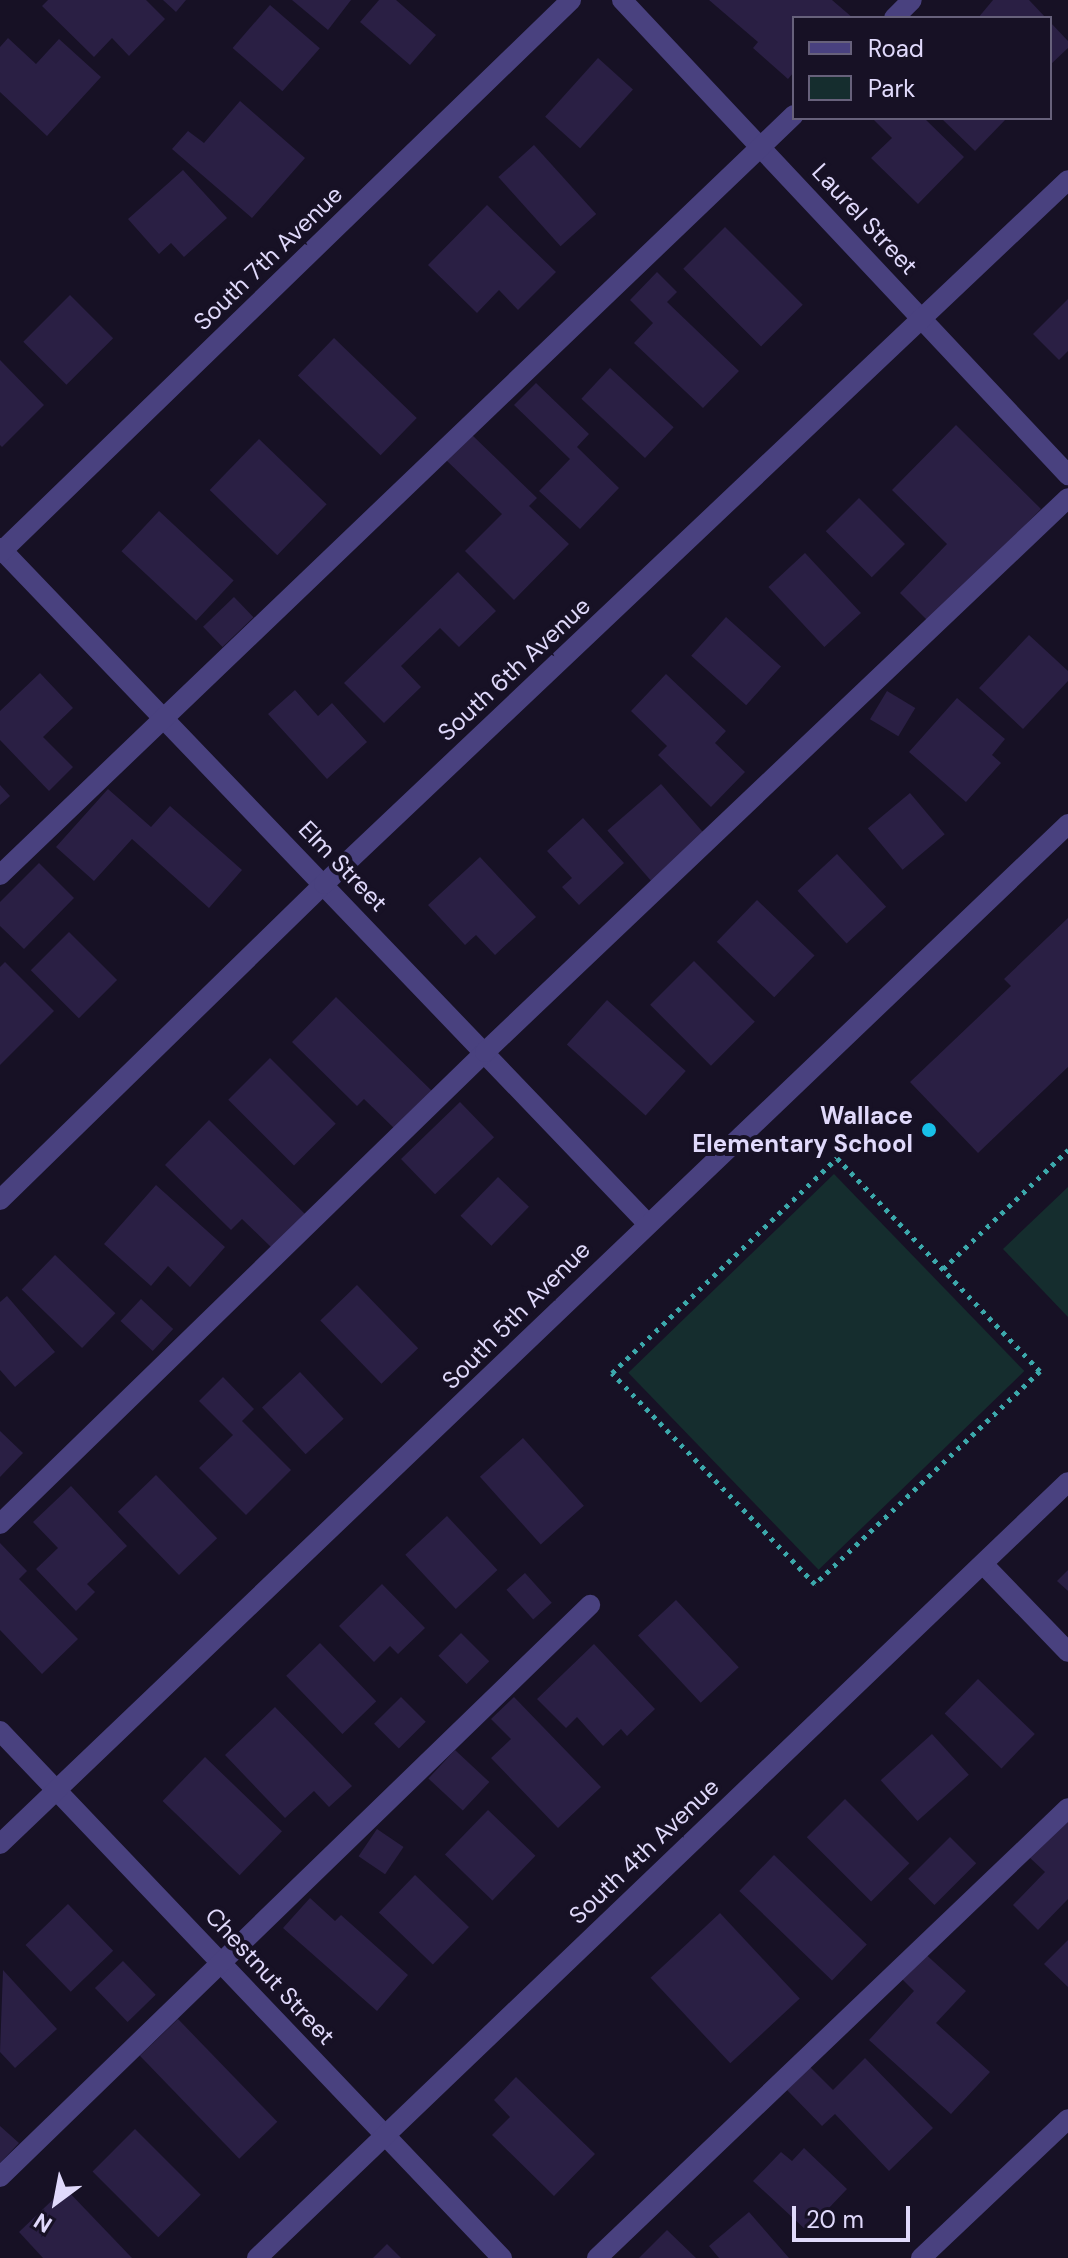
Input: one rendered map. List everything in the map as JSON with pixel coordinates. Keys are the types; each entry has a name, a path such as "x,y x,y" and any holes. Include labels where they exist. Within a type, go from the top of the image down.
{"street":[{"name":"South 7th Avenue","path":"1,551 571,0"},
{"name":"Laurel Street","path":"622,0 1068,475"},
{"path":"896,16 912,0"},
{"path":"0,875 161,717 792,117"},
{"name":"South 6th Avenue","path":"0,1200 324,884 924,321 1068,180"},
{"path":"0,1524 485,1052 1068,498"},
{"name":"Elm Street","path":"1,551 647,1223"},
{"name":"South 5th Avenue","path":"0,1844 1068,824"},
{"name":"South 4th Avenue","path":"257,2258 1068,1482"},
{"path":"983,1564 1068,1652"},
{"path":"0,2177 590,1605"},
{"name":"Chestnut Street","path":"0,1731 502,2258"},
{"path":"597,2258 1068,1808"},
{"path":"921,2258 1068,2119"}],"path":[{"path":"943,1269 1068,1150"},
{"path":"837,1158 943,1269 1040,1371 815,1584 612,1373 837,1158"}],"green space":[{"path":"834,1174 1024,1371 819,1570 628,1373"},
{"path":"1068,1187 1068,1317 1003,1249"}],"building":[{"path":"48,0 146,0 165,19 129,56 112,38 94,57 42,6"},
{"path":"163,0 186,0 176,12"},
{"path":"292,0 351,0 328,30"},
{"path":"379,0 396,0 436,35 410,65 360,22"},
{"path":"709,0 832,0 851,16 792,16 792,74 788,79 753,48 758,42"},
{"path":"993,0 1029,0 1044,16 980,16"},
{"path":"270,5 320,48 282,91 233,48"},
{"path":"1052,24 1068,41 1068,48 1052,63"},
{"path":"8,38 36,64 59,39 101,77 47,136 0,92 0,47"},
{"path":"598,58 633,89 580,148 545,117"},
{"path":"240,101 305,158 252,218 172,149 188,131 204,143"},
{"path":"874,120 926,120 964,157 918,204 871,158 892,138"},
{"path":"943,120 1005,120 975,151"},
{"path":"534,145 596,214 561,246 498,177"},
{"path":"183,170 227,218 184,257 171,243 159,254 128,219"},
{"path":"487,205 556,272 518,310 499,290 477,313 428,265"},
{"path":"725,227 803,305 761,347 683,269"},
{"path":"657,272 677,292 667,302 739,371 703,408 634,343 653,323 630,300"},
{"path":"70,295 113,338 66,385 23,342"},
{"path":"1068,299 1068,351 1059,360 1033,334"},
{"path":"334,338 417,418 381,455 298,375"},
{"path":"0,360 44,405 2,447 0,445"},
{"path":"610,368 674,427 645,458 581,399"},
{"path":"536,383 589,434 577,447 619,488 580,529 539,491 570,459 514,405"},
{"path":"956,425 1041,509 929,622 900,593 947,544 892,490"},
{"path":"471,434 537,498 529,506 569,544 514,600 465,551 502,514 446,460"},
{"path":"259,439 327,504 277,555 210,490"},
{"path":"859,498 905,544 872,577 826,531"},
{"path":"159,511 234,581 196,621 121,551"},
{"path":"805,553 861,613 824,647 768,587"},
{"path":"458,572 496,611 459,647 440,628 401,666 421,687 384,723 344,683"},
{"path":"234,597 253,617 223,647 203,627"},
{"path":"726,617 781,667 746,705 691,656"},
{"path":"1029,635 1068,671 1068,681 1023,729 979,688"},
{"path":"40,673 73,708 43,737 73,767 49,791 0,740 0,711"},
{"path":"666,674 726,731 715,743 745,772 711,807 658,755 667,746 631,711"},
{"path":"295,690 318,716 332,703 367,742 327,779 268,714"},
{"path":"887,691 915,708 898,736 870,719"},
{"path":"957,698 1005,739 992,755 1001,763 966,802 909,752"},
{"path":"661,784 710,840 656,886 607,831"},
{"path":"0,785 10,796 0,805"},
{"path":"108,789 151,827 170,806 242,870 209,908 132,839 94,881 56,847"},
{"path":"910,793 945,834 903,870 868,828"},
{"path":"583,818 624,863 579,905 562,887 572,878 547,851"},
{"path":"837,854 886,907 847,943 798,891"},
{"path":"480,857 536,917 495,955 476,935 465,945 428,905"},
{"path":"39,863 74,898 24,949 0,926 0,902"},
{"path":"757,900 815,956 774,997 717,942"},
{"path":"1068,918 1068,1067 978,1153 910,1082 1011,986 1004,979"},
{"path":"69,932 117,980 79,1018 31,970"},
{"path":"694,961 755,1022 711,1066 650,1005"},
{"path":"5,962 54,1011 0,1065 0,967"},
{"path":"336,997 434,1093 397,1131 364,1099 357,1106 292,1042"},
{"path":"607,1000 686,1071 646,1116 567,1045"},
{"path":"270,1058 336,1124 294,1165 228,1100"},
{"path":"460,1102 494,1137 435,1194 401,1159"},
{"path":"209,1120 306,1215 273,1249 242,1219 231,1230 165,1165"},
{"path":"498,1177 529,1207 491,1246 460,1216"},
{"path":"156,1185 225,1247 190,1287 168,1266 151,1286 104,1244"},
{"path":"55,1255 115,1313 82,1348 22,1290"},
{"path":"357,1285 418,1348 381,1384 320,1320"},
{"path":"7,1296 55,1352 15,1387 0,1370 0,1302"},
{"path":"141,1299 173,1329 153,1351 121,1321"},
{"path":"300,1372 344,1419 306,1454 262,1407"},
{"path":"223,1377 254,1409 242,1421 291,1470 246,1515 199,1468 233,1435 199,1401"},
{"path":"0,1431 23,1453 0,1477"},
{"path":"523,1438 584,1506 541,1544 480,1477"},
{"path":"156,1475 217,1538 179,1575 118,1512"},
{"path":"71,1486 127,1546 87,1584 95,1592 76,1611 36,1569 58,1548 33,1522"},
{"path":"447,1516 497,1570 456,1609 405,1555"},
{"path":"0,1543 27,1571 19,1579 78,1639 42,1674 0,1630"},
{"path":"1068,1570 1068,1591 1057,1581"},
{"path":"525,1573 552,1603 533,1619 506,1590"},
{"path":"382,1584 425,1628 398,1654 390,1646 374,1662 339,1626"},
{"path":"676,1600 739,1667 701,1703 638,1635"},
{"path":"461,1633 489,1661 467,1684 438,1656"},
{"path":"320,1643 376,1701 342,1734 286,1676"},
{"path":"594,1644 655,1709 627,1736 621,1729 603,1746 577,1717 566,1728 537,1699"},
{"path":"978,1679 1035,1734 1001,1768 945,1714"},
{"path":"401,1697 426,1722 399,1749 374,1724"},
{"path":"514,1697 601,1787 558,1828 491,1758 511,1739 491,1719"},
{"path":"275,1707 352,1786 329,1807 314,1791 285,1818 225,1755"},
{"path":"932,1734 969,1775 918,1821 881,1780"},
{"path":"455,1750 489,1782 463,1811 428,1779"},
{"path":"205,1757 282,1831 240,1875 163,1801"},
{"path":"845,1799 909,1863 871,1902 807,1837"},
{"path":"488,1810 535,1856 492,1900 445,1855"},
{"path":"1068,1814 1068,1899 1038,1930 1013,1905 1045,1872 1028,1856"},
{"path":"377,1829 404,1847 385,1874 359,1856"},
{"path":"950,1837 976,1863 934,1905 908,1879"},
{"path":"774,1855 867,1945 832,1981 739,1891"},
{"path":"415,1875 469,1927 433,1965 379,1912"},
{"path":"310,1898 335,1921 341,1915 408,1975 377,2011 283,1928"},
{"path":"68,1904 113,1951 71,1992 26,1945"},
{"path":"720,1913 800,1999 730,2063 651,1978"},
{"path":"1068,1940 1068,1987 1044,1964"},
{"path":"922,1951 966,1991 936,2023 990,2072 951,2114 869,2040 914,1991 899,1976"},
{"path":"123,1961 156,1995 128,2022 95,1988"},
{"path":"3,1970 57,2029 15,2068 0,2052"},
{"path":"178,2019 277,2122 239,2159 140,2056"},
{"path":"865,2058 933,2128 889,2171 835,2114 822,2126 787,2090 810,2067 833,2090"},
{"path":"516,2077 595,2154 554,2196 492,2135 510,2117 494,2100"},
{"path":"0,2126 19,2143 0,2163"},
{"path":"135,2129 201,2195 158,2237 93,2171"},
{"path":"804,2148 847,2189 807,2231 753,2181 781,2152 792,2161"},
{"path":"65,2188 132,2258 43,2258 19,2232"},
{"path":"749,2212 789,2258 719,2258 709,2246"},
{"path":"667,2230 696,2258 639,2258"},
{"path":"387,2244 401,2258 373,2258"}],"place":[{"name":"Wallace Elementary School","path":"929,1130"}]}
